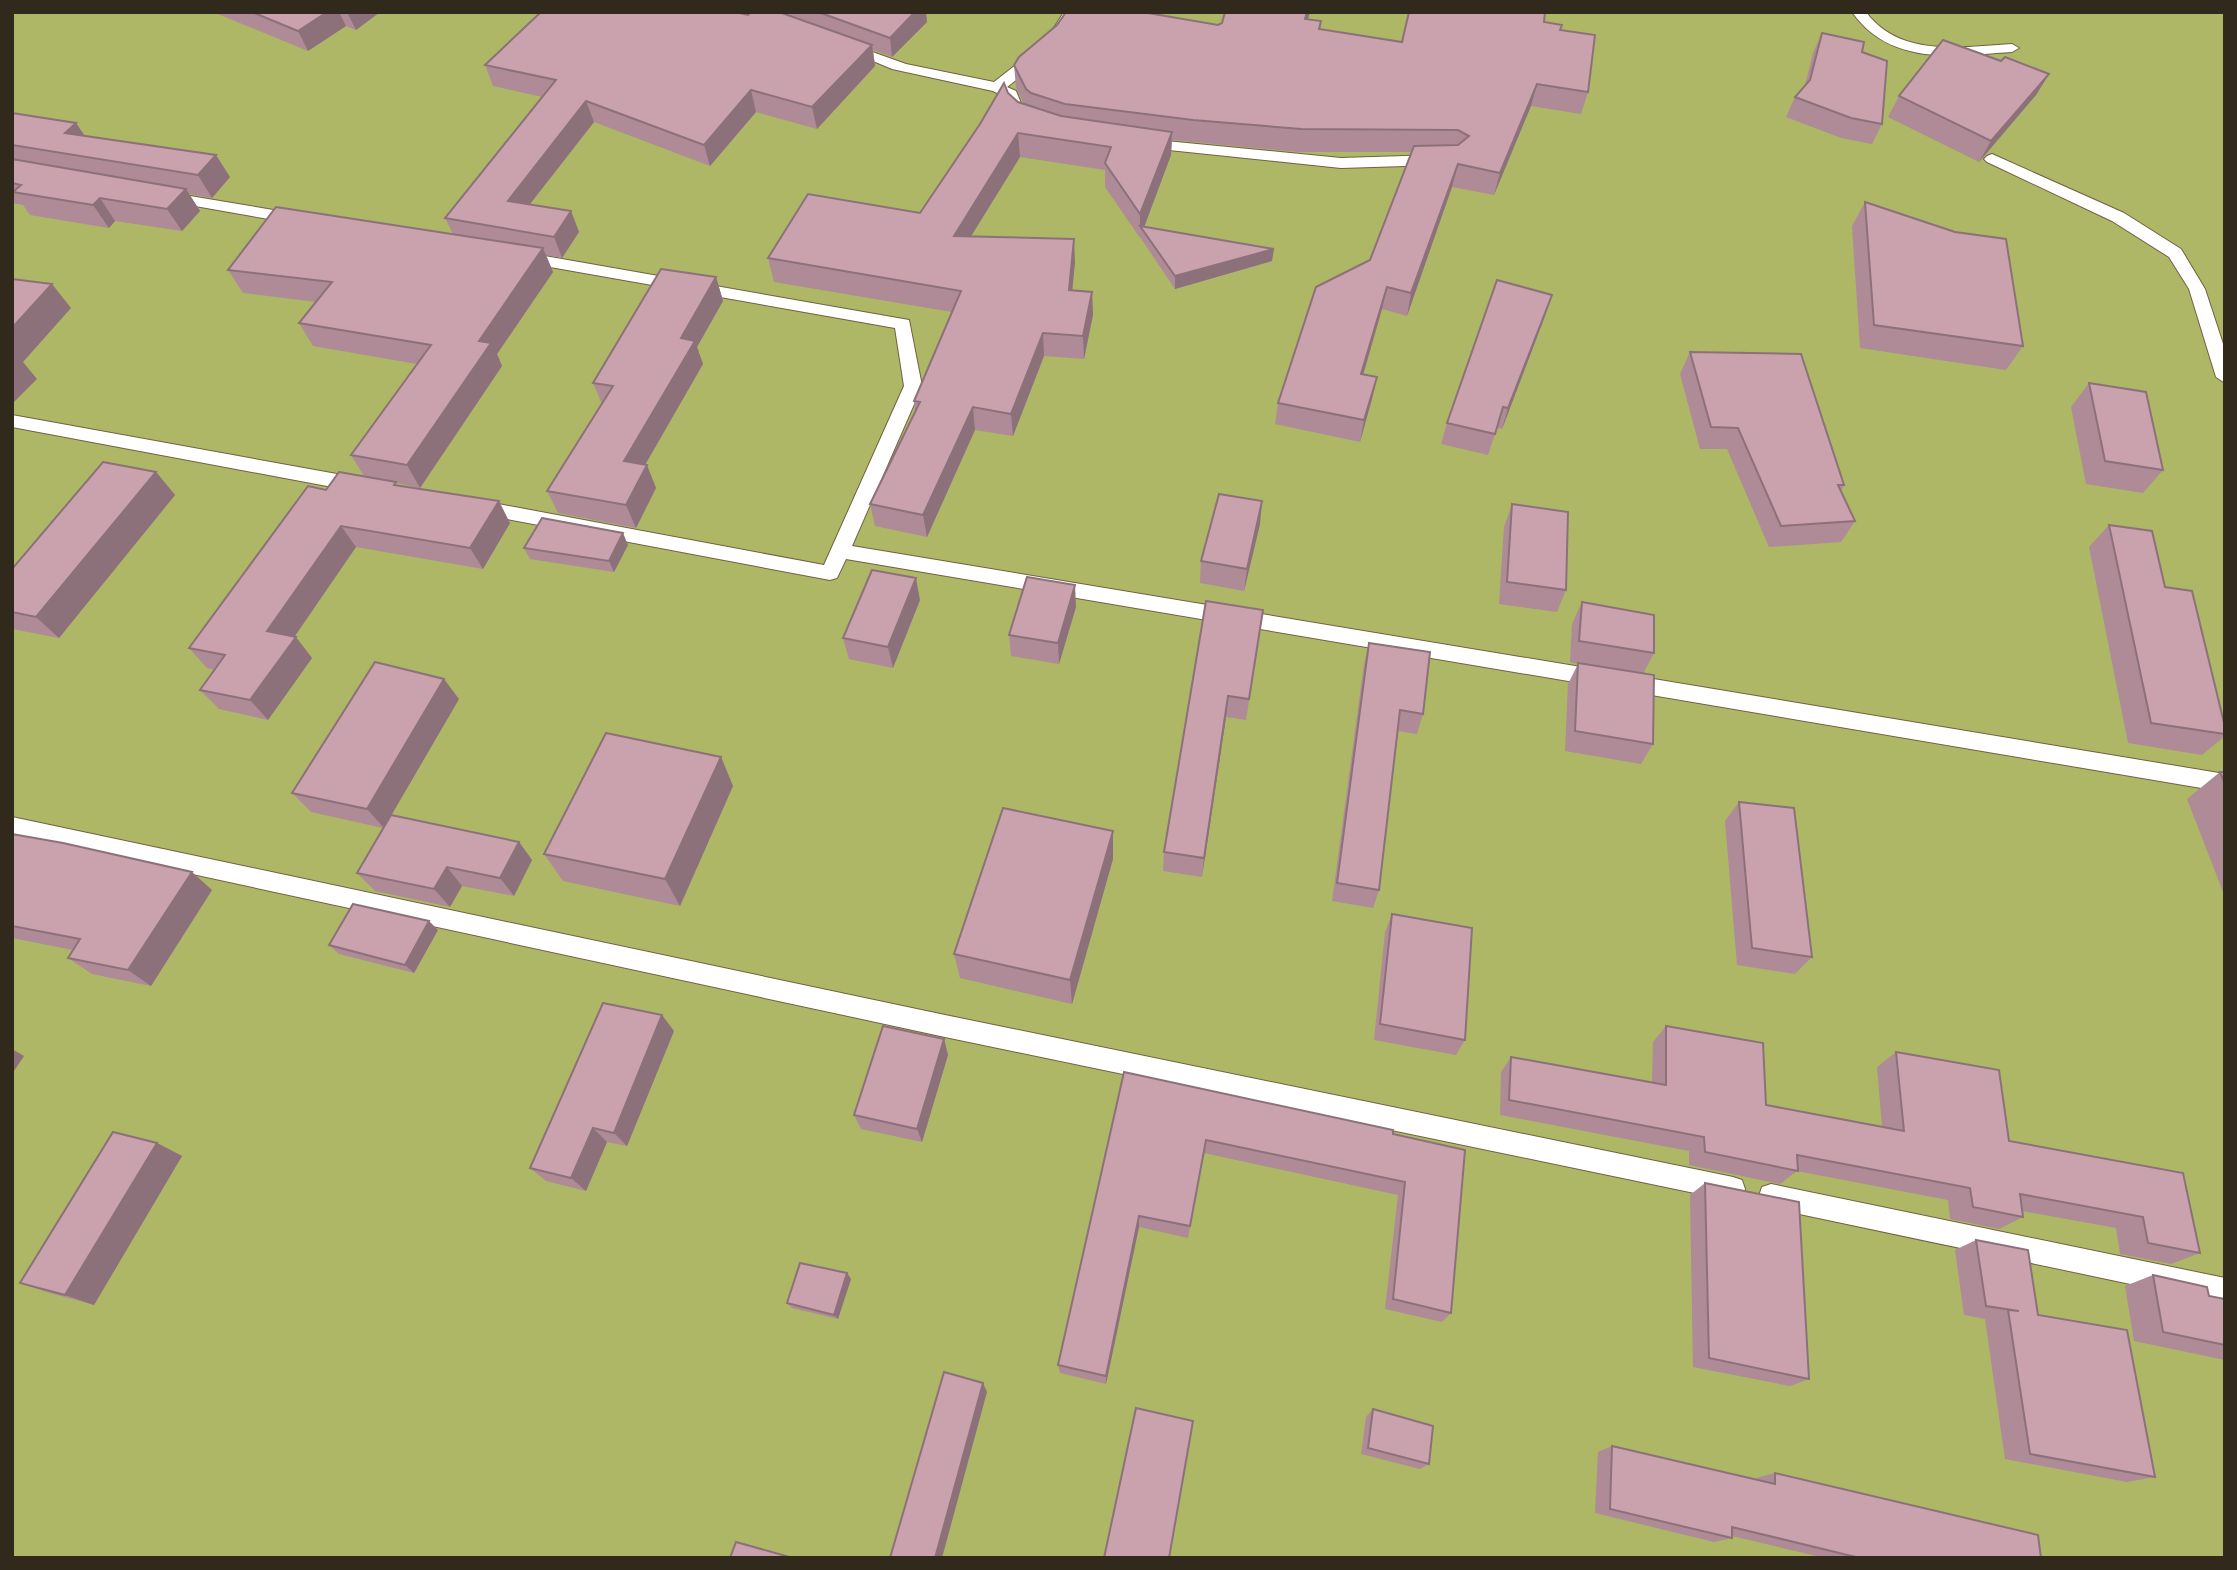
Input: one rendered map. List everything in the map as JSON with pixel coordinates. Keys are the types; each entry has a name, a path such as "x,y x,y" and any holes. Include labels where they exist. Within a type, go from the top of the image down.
{"lane":[{"path":"738,12 792,27"},
{"path":"997,87 1053,43 1068,22 1071,12"},
{"path":"1859,12 1866,27 1877,35 1912,47 1956,51 2012,48"},
{"path":"828,41 902,68 970,79 997,87 1011,94 1018,115 1039,127"},
{"path":"1126,142 1341,163 1453,160"},
{"path":"1992,159 2118,217 2175,253 2197,289 2225,377"},
{"path":"145,193 309,221"},
{"path":"462,504 830,573 913,386 902,324 500,253"},
{"path":"12,421 380,489"},
{"path":"840,551 2225,783"},
{"path":"12,826 945,1026 2225,1290"}],"green space":[{"path":"12,12 2225,12 2225,1558 12,1558"}],"building":[{"path":"252,12 327,12 298,31"},
{"path":"541,12 736,12 748,15 751,12 779,12 872,45 812,107 751,90 704,145 586,101 508,201 571,211 554,237 445,218 556,80 485,65"},
{"path":"818,12 915,12 890,38"},
{"path":"1066,12 1142,12 1218,25 1222,23 1225,12 1307,12 1305,19 1321,21 1319,29 1402,42 1409,12 1545,12 1544,22 1562,25 1560,30 1595,35 1588,92 1537,84 1500,173 1458,164 1411,293 1387,287 1361,374 1377,377 1364,420 1278,403 1316,287 1370,260 1414,146 1458,145 1469,136 1458,130 1301,129 1193,120 1065,104 1031,93 1026,89 1014,65 1019,57 1057,25"},
{"path":"1822,33 1864,42 1862,52 1887,61 1882,124 1851,118 1795,97 1810,80"},
{"path":"1943,40 2001,61 2005,57 2049,74 1991,141 1899,96"},
{"path":"1004,83 1008,93 1018,102 1061,116 1172,132 1140,214 1105,163 1111,147 1018,133 954,236 1074,239 1069,290 1092,292 1083,336 1043,333 1011,414 973,407 923,515 870,504 920,402 914,401 961,291 768,258 808,194 920,213"},
{"path":"12,113 76,123 65,133 216,155 198,175 12,145"},
{"path":"12,159 186,189 167,209 100,198 93,205 13,192 21,185 12,183"},
{"path":"1865,202 1955,232 2006,239 2023,346 1874,325"},
{"path":"276,207 543,248 479,341 491,343 407,465 351,455 431,345 299,323 332,282 228,270"},
{"path":"1140,226 1274,249 1175,276"},
{"path":"661,269 716,277 681,338 695,341 624,461 647,465 626,505 547,491 613,386 593,383"},
{"path":"12,279 52,284 12,328"},
{"path":"1497,280 1552,295 1508,408 1503,407 1495,434 1447,423"},
{"path":"1690,352 1801,354 1844,485 1838,485 1855,521 1781,526 1738,428 1711,427"},
{"path":"2089,383 2146,392 2163,470 2105,461"},
{"path":"103,462 156,472 36,617 12,612 12,569"},
{"path":"339,472 396,482 394,485 499,501 470,548 341,526 267,631 296,637 250,700 200,690 225,655 189,648 308,486 326,490"},
{"path":"1219,494 1262,501 1247,569 1201,561"},
{"path":"1512,504 1568,512 1566,590 1507,582"},
{"path":"542,518 623,533 609,561 524,548"},
{"path":"2109,525 2152,531 2165,587 2192,591 2225,734 2151,723"},
{"path":"872,570 916,578 888,647 843,638"},
{"path":"1027,577 1075,585 1058,643 1009,635"},
{"path":"1206,601 1263,610 1249,699 1228,696 1204,858 1164,852"},
{"path":"1582,602 1654,615 1654,653 1579,641"},
{"path":"1369,643 1430,652 1423,714 1400,710 1379,890 1337,883"},
{"path":"375,662 444,679 367,809 292,793"},
{"path":"1578,663 1654,675 1653,744 1575,731"},
{"path":"606,733 721,757 665,879 544,854"},
{"path":"1739,802 1794,808 1812,957 1752,948"},
{"path":"1003,808 1113,831 1070,980 954,954"},
{"path":"391,815 519,842 500,878 447,867 434,889 357,873"},
{"path":"12,834 192,872 128,970 68,958 80,939 12,926"},
{"path":"353,904 429,921 405,965 329,945"},
{"path":"1392,914 1472,928 1465,1040 1380,1024"},
{"path":"603,1003 662,1015 614,1133 593,1128 571,1178 530,1168"},
{"path":"883,1026 944,1039 917,1129 854,1115"},
{"path":"1666,1026 1763,1043 1766,1105 1904,1131 1896,1052 1999,1070 2009,1141 2183,1173 2200,1253 2148,1243 2143,1217 2020,1194 2023,1217 1973,1207 1970,1188 1797,1155 1798,1171 1705,1152 1704,1137 1509,1100 1511,1057 1666,1085"},
{"path":"1124,1072 1393,1130 1393,1134 1465,1150 1451,1313 1393,1299 1405,1182 1206,1140 1190,1226 1139,1216 1106,1376 1058,1365"},
{"path":"113,1132 157,1143 65,1295 20,1283"},
{"path":"1705,1183 1799,1202 1809,1379 1709,1358"},
{"path":"1976,1240 2028,1250 2038,1315 2127,1330 2155,1477 2030,1454 2008,1310 2019,1311 1986,1306"},
{"path":"800,1263 847,1273 834,1315 787,1303"},
{"path":"2153,1275 2207,1287 2209,1296 2225,1299 2225,1345 2163,1332"},
{"path":"944,1372 983,1383 935,1558 890,1558"},
{"path":"1136,1408 1193,1421 1169,1558 1104,1558"},
{"path":"1373,1409 1433,1426 1429,1464 1368,1448"},
{"path":"1612,1446 1775,1484 1775,1473 2038,1535 2041,1558 1860,1558 1732,1527 1732,1538 1610,1509"},
{"path":"736,1542 793,1558 730,1558"}]}
